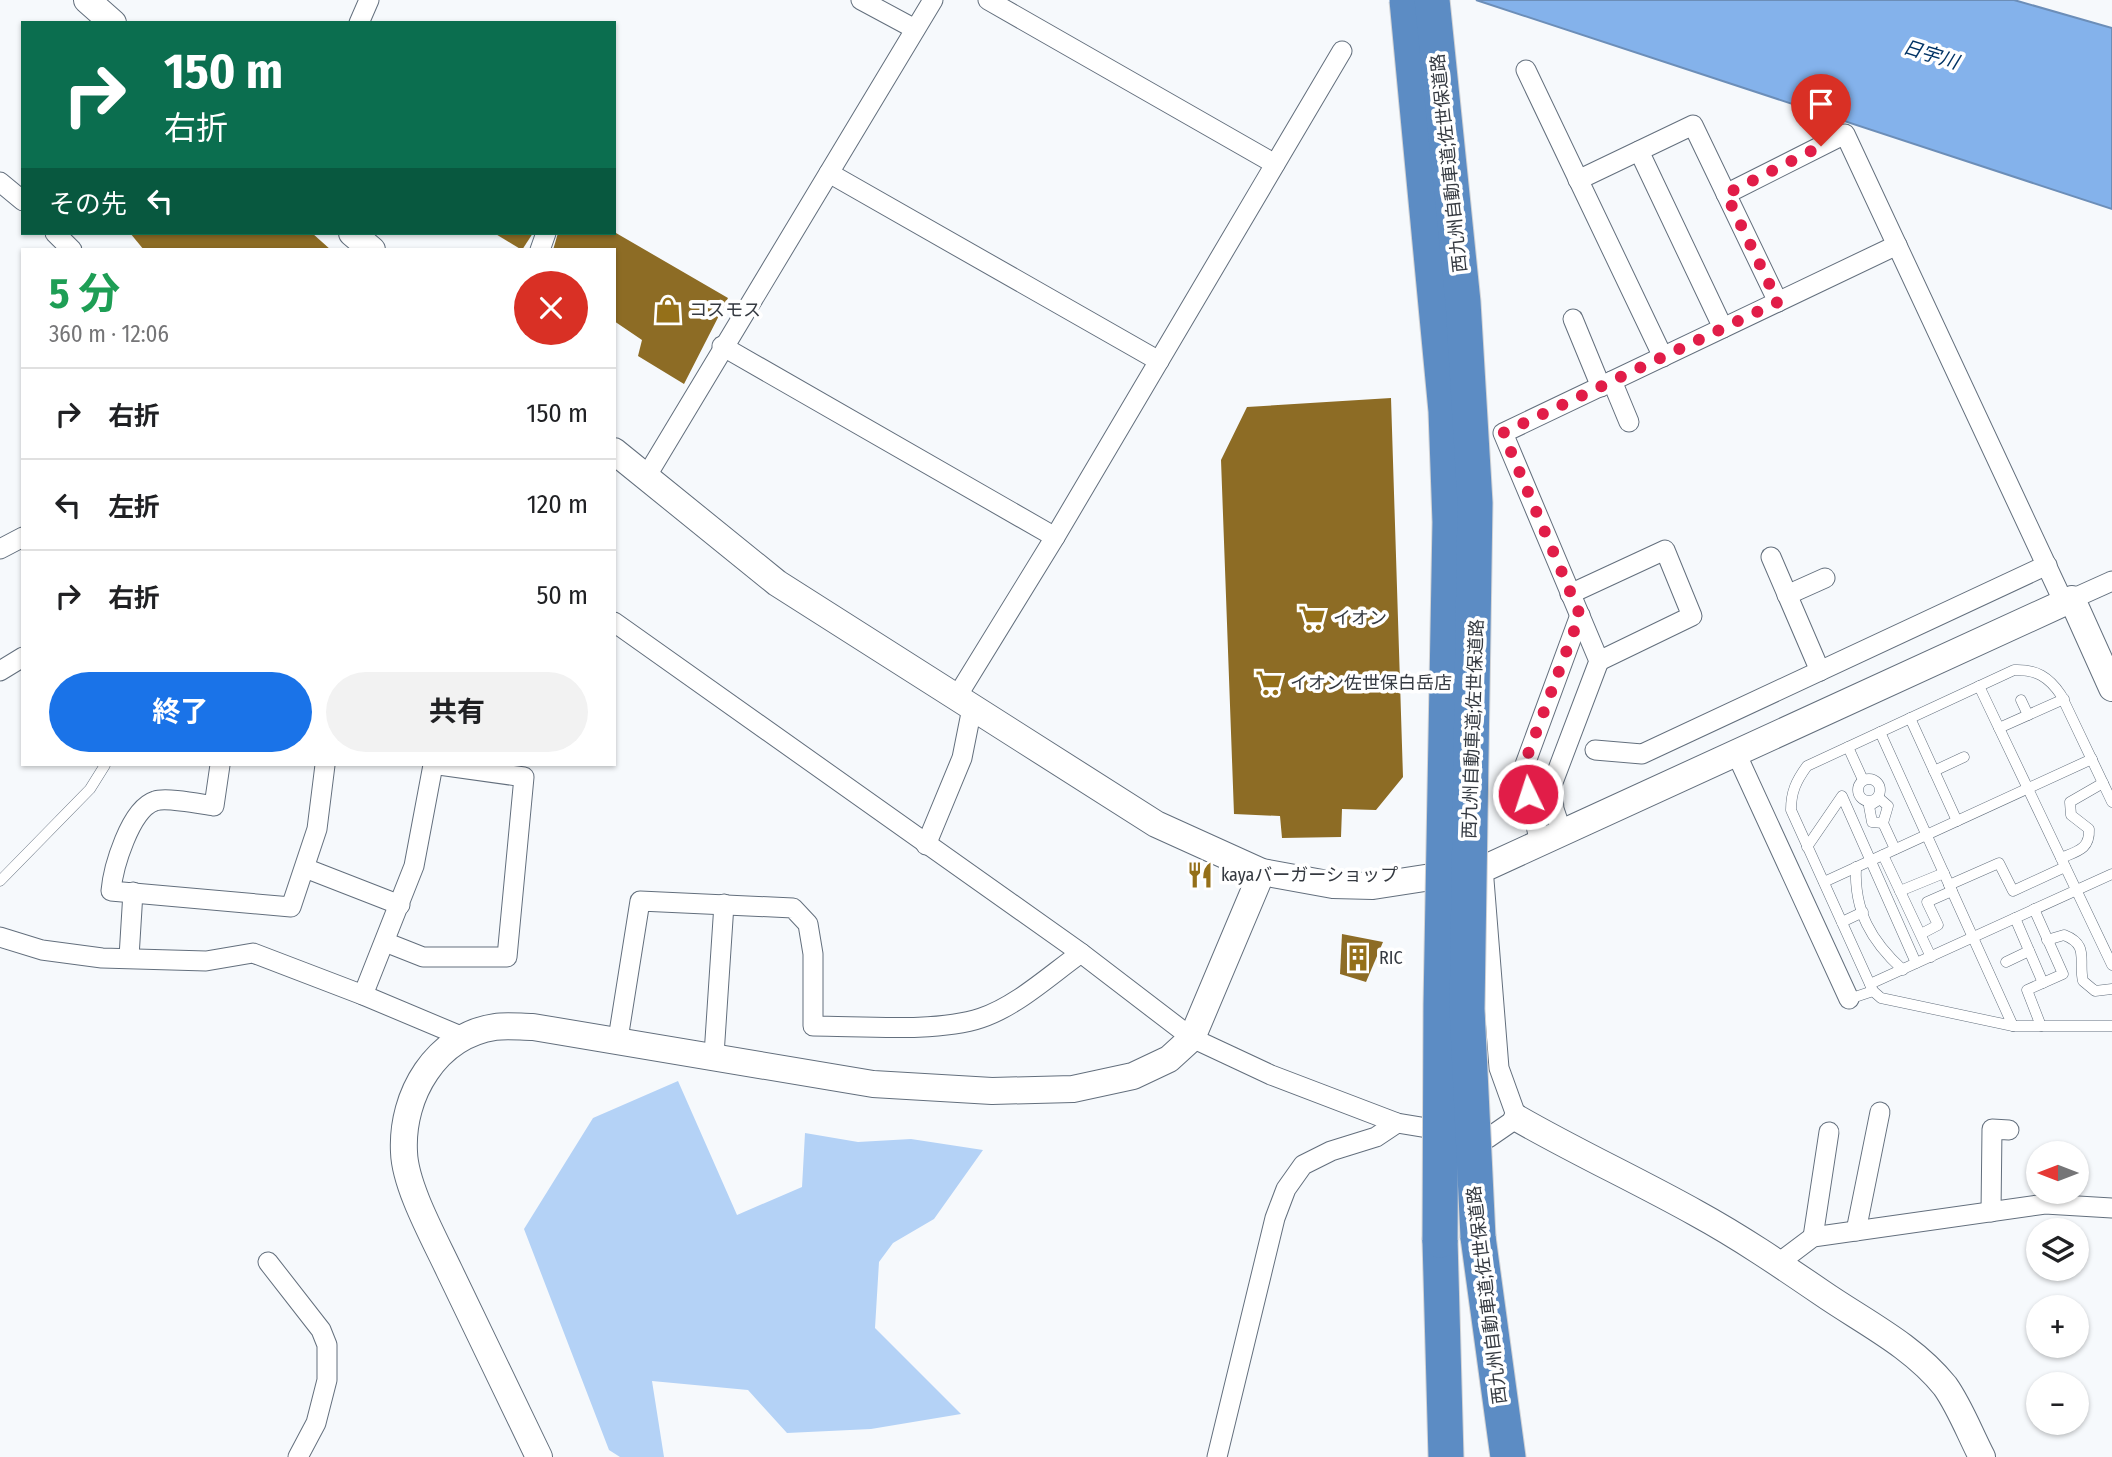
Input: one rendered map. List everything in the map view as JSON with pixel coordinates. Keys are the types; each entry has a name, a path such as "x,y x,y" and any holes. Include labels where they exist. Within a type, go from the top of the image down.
{"highway":[{"name":"西九州自動車道;佐世保道路","path":"1407,0 1446,411 1450,523 1441,1005 1440,1240 1446,1457"},
{"name":"西九州自動車道;佐世保道路","path":"1432,0 1463,302 1475,503 1476,605 1467,1009 1478,1237 1508,1457"}],"street":[{"path":"88,0 111,21"},
{"path":"360,21 369,0"},
{"path":"861,0 915,29"},
{"path":"646,477 722,346 933,0"},
{"path":"988,0 1275,164"},
{"path":"1398,0 1428,77"},
{"path":"1420,0 1466,558 1483,869 1499,1068 1517,1118 1695,1212 1780,1262 1871,1322 1922,1363 1945,1387 1982,1457"},
{"path":"926,845 962,758 964,703 1055,537 1342,51"},
{"path":"1526,70 1662,357"},
{"path":"1578,180 1693,125 1778,302"},
{"path":"1726,194 1845,134 2047,565 2112,688"},
{"path":"1639,151 1723,328"},
{"path":"829,173 1159,361"},
{"path":"0,182 21,199"},
{"path":"57,235 70,248"},
{"path":"354,235 370,248"},
{"path":"1551,838 1554,809 1552,785 1598,661 1503,433 1897,245"},
{"path":"1573,319 1629,422"},
{"path":"722,346 1055,537"},
{"path":"616,454 777,583 1156,824 1262,872 1295,880 1373,886 1483,869 2112,581"},
{"path":"0,549 21,538"},
{"path":"1570,594 1665,550 1692,616 1598,661"},
{"path":"1771,557 1820,671"},
{"path":"1595,750 1642,754 2047,565"},
{"path":"1787,595 1825,578"},
{"path":"1551,838 1522,770 1580,615"},
{"path":"616,623 1081,953 1192,1038 1271,1075 1397,1123 1488,1138 1517,1118"},
{"path":"0,671 21,658"},
{"path":"1736,753 1849,999"},
{"path":"220,766 214,806 156,800 141,809 113,867 111,891 291,907 317,829 325,766"},
{"path":"363,995 414,866 433,766"},
{"path":"385,942 423,957 507,957 524,777 446,766"},
{"path":"305,868 400,905"},
{"path":"539,1457 419,1207 403,1154 405,1123 415,1087 429,1065 463,1037 495,1027 533,1027 873,1083 992,1091 1073,1089 1133,1076 1169,1059 1192,1038 1262,872"},
{"path":"129,957 133,892"},
{"path":"618,1039 640,901 793,908 808,925 813,954 813,1027 956,1024 982,1018 1006,1007 1081,953"},
{"path":"714,1055 724,904"},
{"path":"0,937 42,950 102,958 206,961 253,953 463,1037"},
{"path":"1856,1231 1880,1112"},
{"path":"1217,1457 1275,1217 1286,1189 1303,1165 1331,1151 1376,1137 1397,1123"},
{"path":"1991,1212 1992,1129 2010,1130"},
{"path":"1813,1237 1829,1132"},
{"path":"1780,1262 1813,1237 2045,1204 2112,1208"},
{"path":"268,1262 321,1330 327,1345 327,1380 316,1423 298,1457"}],"lane":[{"path":"2112,802 2064,699 2052,681 2027,670 2014,670 1807,766 1796,781 1791,810 1872,988 1890,1001 2013,1027 2112,1026"},
{"path":"1979,686 2112,965"},
{"path":"1999,728 2064,699"},
{"path":"2021,701 2028,715"},
{"path":"1910,718 1957,821"},
{"path":"1880,732 2013,1027"},
{"path":"1848,747 1863,780"},
{"path":"1934,771 1964,757"},
{"path":"1824,882 2092,760"},
{"path":"0,881 90,789 104,766"},
{"path":"1884,823 1878,824 1869,817 1869,806 1874,801 1879,797 1879,786 1871,779 1863,780 1858,786 1859,796 1867,802 1874,801 1884,801 1888,807 1884,823 1895,849"},
{"path":"1921,934 1938,925 1927,902 1950,888 1999,863 2013,891 2084,849 2088,843 2089,829 2071,815 2070,802 2103,783"},
{"path":"1807,846 1842,796 1916,963"},
{"path":"1888,807 1909,797"},
{"path":"1883,855 1931,957"},
{"path":"1856,867 1854,894 1878,948 1903,970"},
{"path":"1900,891 1944,873"},
{"path":"1849,999 1916,963 2112,874"},
{"path":"2034,909 2063,974 2027,990 2041,1027"},
{"path":"1842,922 1863,912"},
{"path":"2015,918 2043,983"},
{"path":"2048,940 2064,935 2078,942 2082,950 2083,981 2095,991 2112,989"},
{"path":"2006,962 2029,951"}],"shaded area":[{"path":"678,1081 737,1215 802,1187 805,1133 858,1142 911,1139 983,1150 934,1219 893,1243 879,1262 875,1328 961,1414 871,1429 787,1433 748,1390 652,1381 664,1457 620,1457 609,1450 524,1229 593,1118"}],"water":[{"name":"日宇川","path":"1476,0 2014,0 2112,28 2112,209"}],"building":[{"name":"コスモス","path":"616,233 728,298 684,384 638,356 642,340 616,322 616,248 554,248 557,235"},
{"path":"132,235 314,235 329,248 142,248"},
{"path":"497,235 532,235 523,248"},
{"name":"イオン","path":"1391,398 1403,777 1376,810 1342,809 1341,837 1282,838 1280,816 1234,814 1221,460 1247,407"},
{"name":"RIC","path":"1342,934 1383,942 1366,982 1340,974"}],"place":[{"name":"コスモス","path":"668,310"},
{"name":"イオン","path":"1312,618"},
{"name":"イオン佐世保白岳店","path":"1269,683"},
{"name":"kayaバーガーショップ","path":"1200,875"},
{"name":"RIC","path":"1358,958"}],"route":[{"path":"1528,794 1522,770 1580,615 1503,433 1778,302 1726,194 1821,146"}]}
